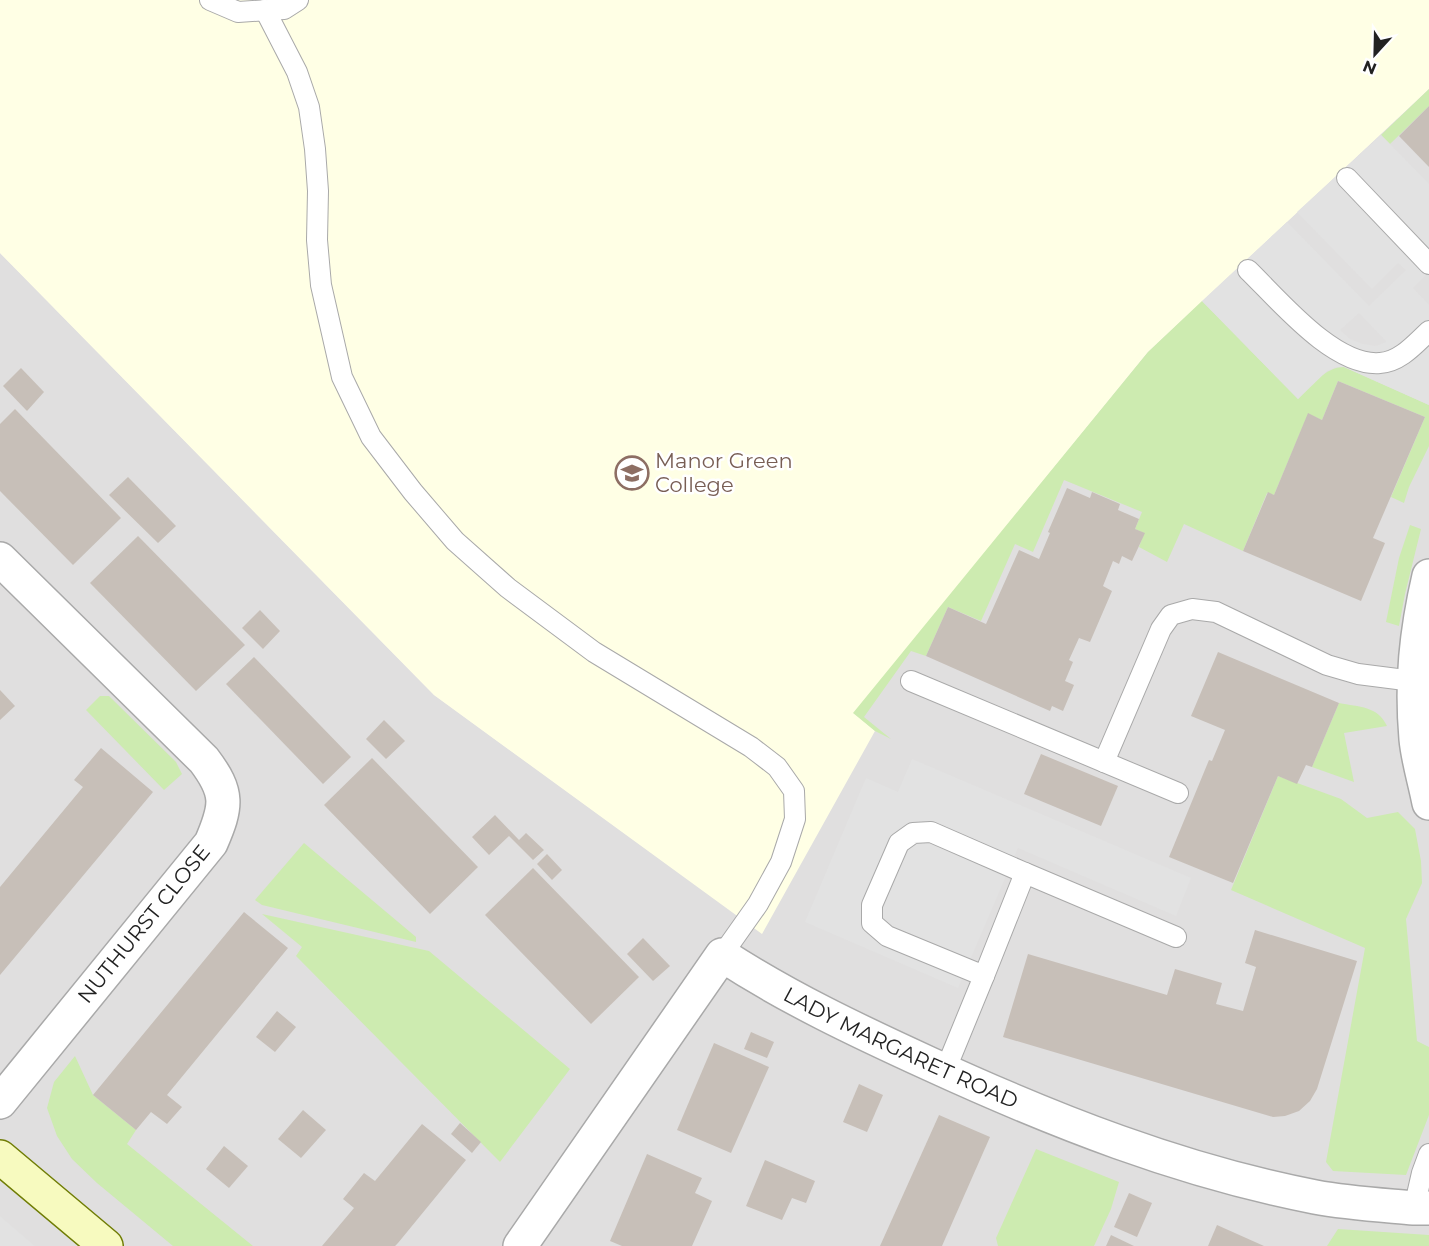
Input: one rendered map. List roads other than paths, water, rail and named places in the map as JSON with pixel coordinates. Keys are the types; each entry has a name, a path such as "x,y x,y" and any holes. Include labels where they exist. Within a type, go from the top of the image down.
{"street":[{"name":"NUTHURST CLOSE","path":"0,559 204,760 217,777 224,800 222,818 211,843 0,1102"},
{"path":"1429,576 1416,641 1413,681 1417,741 1429,803"},
{"name":"LADY MARGARET ROAD","path":"722,955 766,984 832,1019 990,1092 1091,1133 1189,1166 1316,1197 1422,1208"},
{"path":"520,1246 722,955"},
{"path":"0,1157 106,1246"}],"lane":[{"path":"210,0 238,12 284,9 298,0"},
{"path":"265,10 297,72 309,107 318,180 317,240 323,296 342,377 371,437 412,492 455,541 508,588 594,652 751,747 777,767 794,791 795,819 781,862 758,904 722,955"},
{"path":"1347,178 1429,264"},
{"path":"1248,270 1323,342 1341,354 1362,361 1380,363 1397,358 1429,331"},
{"path":"1104,762 1161,629 1171,615 1192,609 1216,612 1327,665 1358,674 1413,681"},
{"path":"912,681 1178,793"},
{"path":"984,976 887,936 872,923 872,905 899,843 913,833 931,832 1176,937"},
{"path":"945,1071 1025,873"},
{"path":"1422,1208 1422,1173 1429,1154"}],"place":[{"name":"Manor Green College","path":"632,473"}]}
